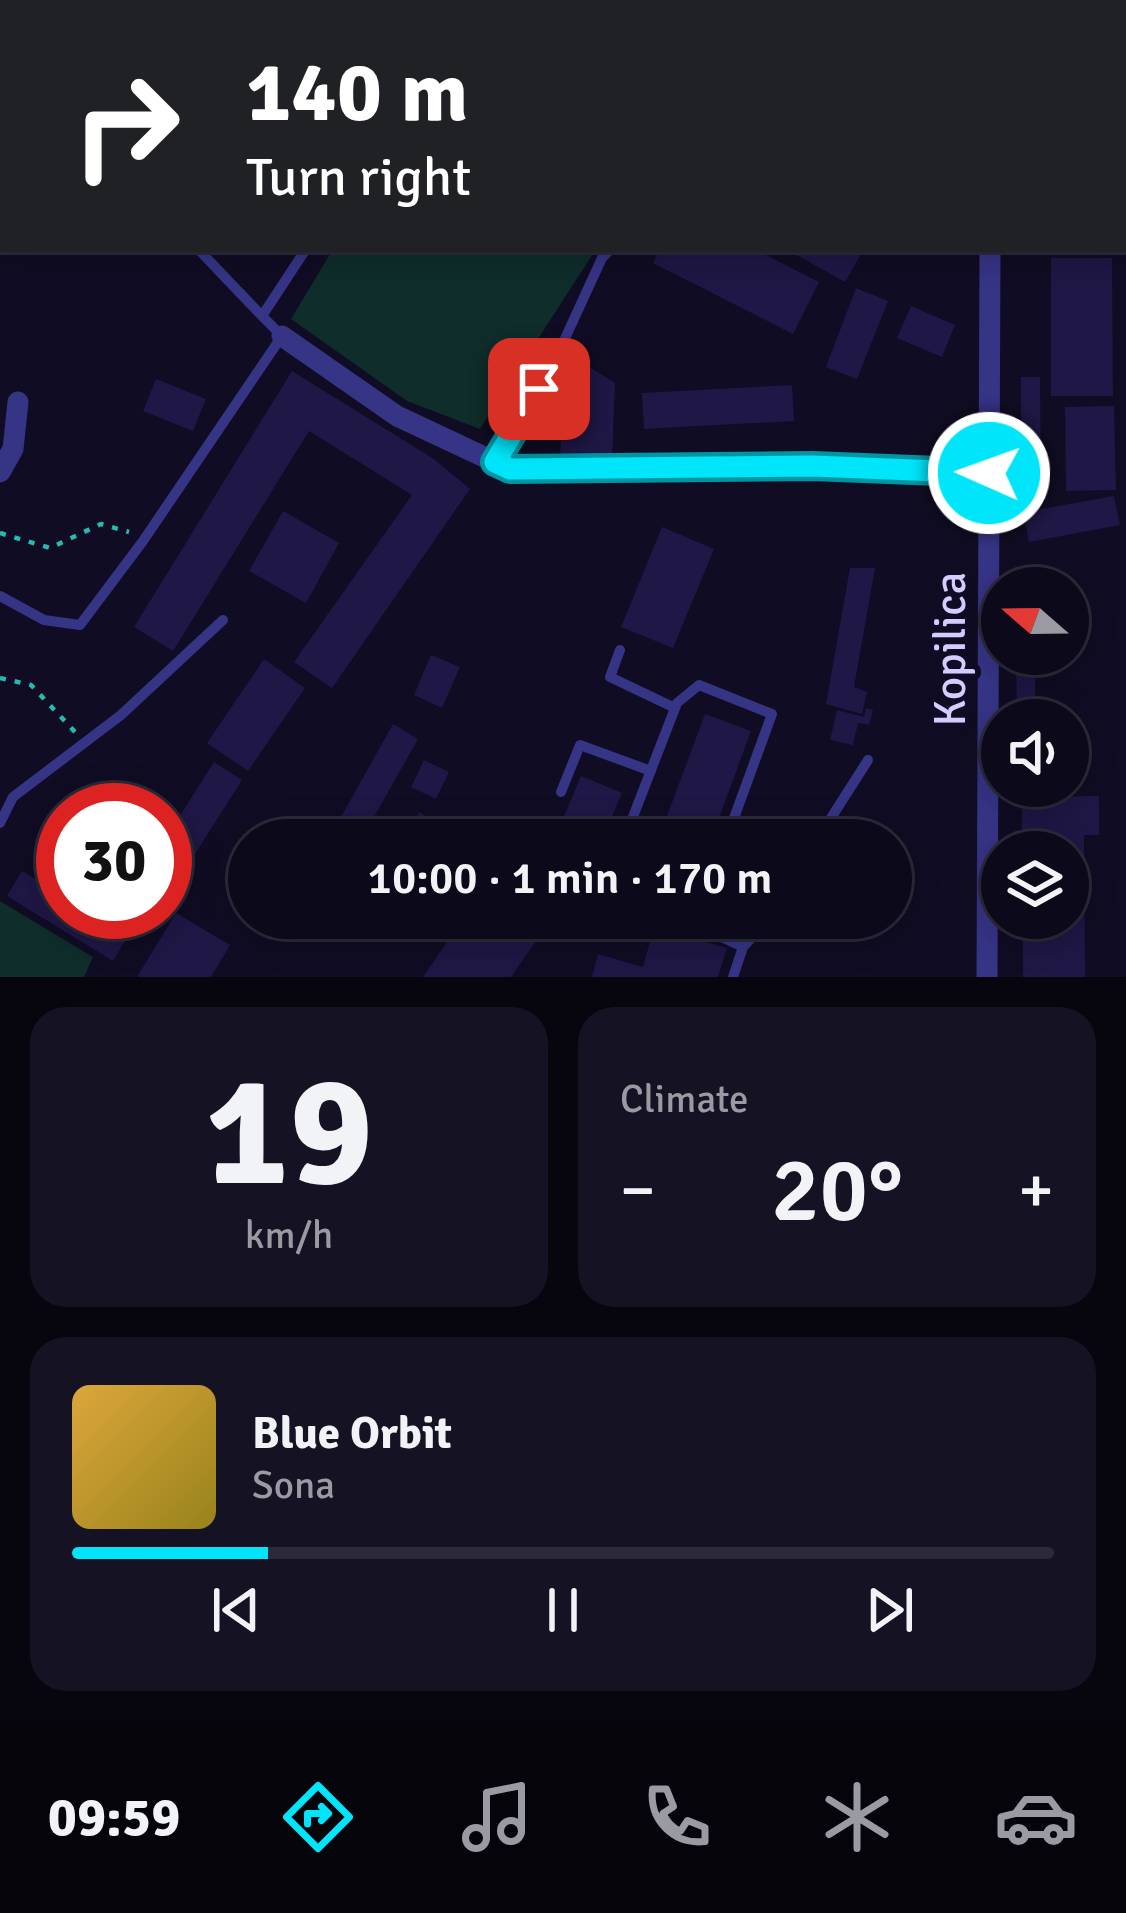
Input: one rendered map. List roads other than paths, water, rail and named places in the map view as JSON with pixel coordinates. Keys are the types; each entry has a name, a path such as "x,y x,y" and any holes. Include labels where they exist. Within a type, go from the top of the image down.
{"street":[{"name":"Kopilica","path":"987,977 990,252"},
{"path":"282,336 398,416 510,469 813,466 989,473"},
{"path":"0,472 13,449 18,402"}],"lane":[{"path":"0,596 44,620 80,625 143,542 282,336 201,252"},
{"path":"262,316 304,252"},
{"path":"495,462 539,389 608,252"},
{"path":"0,823 13,797 121,715 223,620"},
{"path":"620,650 610,677 674,708"},
{"path":"632,819 674,708 700,685 772,714 734,819"},
{"path":"561,792 580,745 651,771"},
{"path":"830,819 868,760"},
{"path":"728,939 742,947"},
{"path":"733,977 742,947 750,939"}]}
